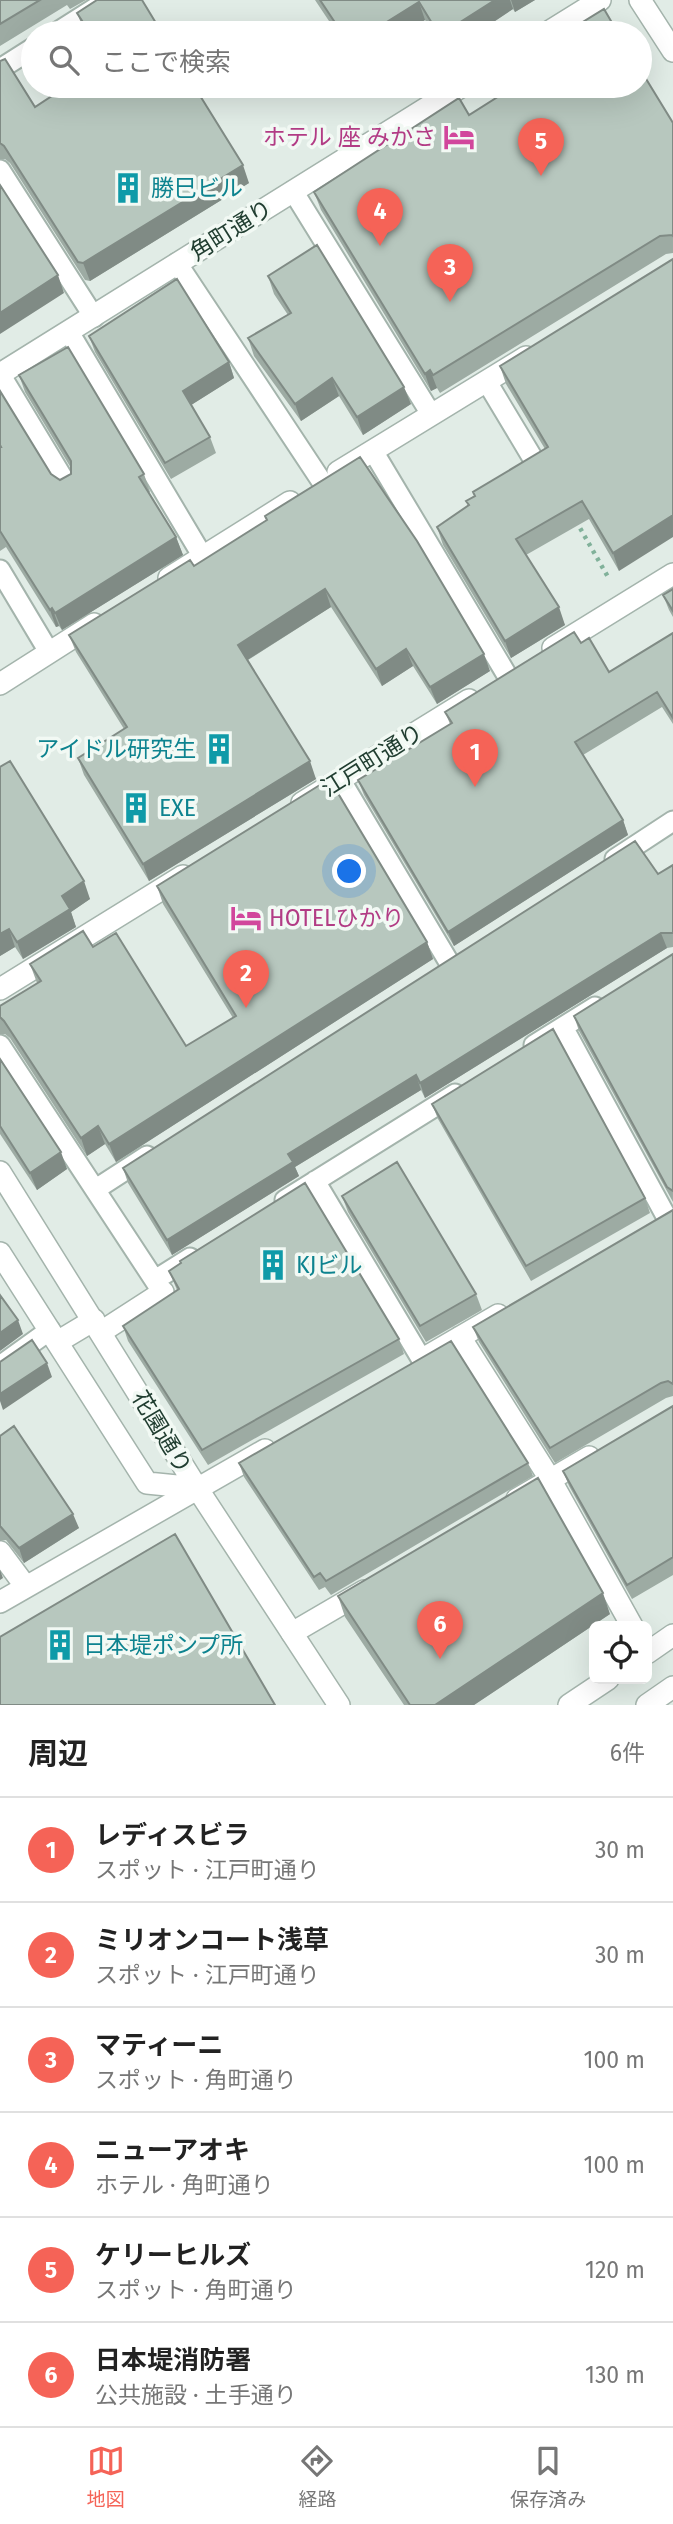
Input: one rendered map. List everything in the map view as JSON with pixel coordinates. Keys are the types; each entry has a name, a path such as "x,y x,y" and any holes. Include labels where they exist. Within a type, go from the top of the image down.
{"street":[{"path":"566,21 600,0"},
{"path":"640,0 673,51"},
{"name":"角町通り","path":"0,374 444,98"},
{"path":"156,587 545,345"},
{"name":"江戸町通り","path":"281,816 673,574"},
{"path":"0,684 108,616"},
{"path":"0,989 198,867"},
{"name":"花園通り","path":"0,1172 197,1488"},
{"path":"645,1231 671,1220"},
{"name":"花園通り","path":"0,1253 147,1483 197,1488"},
{"path":"55,1336 97,1326 159,1286"},
{"path":"398,1373 518,1304"},
{"path":"460,1337 550,1479 629,1621"},
{"path":"0,1602 279,1442"},
{"path":"504,1507 606,1448"},
{"path":"197,1488 340,1705"},
{"path":"0,1552 26,1587"},
{"path":"292,1633 377,1583"},
{"path":"652,1650 673,1635"},
{"path":"569,1705 600,1684"},
{"path":"647,1705 673,1688"}],"lane":[{"path":"75,21 108,0"},
{"path":"0,69 21,56"},
{"path":"0,170 94,317"},
{"path":"293,191 431,414"},
{"path":"177,263 322,482"},
{"path":"69,332 203,558"},
{"path":"0,374 67,485"},
{"path":"487,382 532,457"},
{"path":"373,451 508,677"},
{"path":"0,570 49,652"},
{"path":"341,779 450,964"},
{"path":"603,867 673,821"},
{"path":"516,1056 607,1000"},
{"path":"564,1027 671,1220"},
{"path":"0,1045 159,1286 212,1245"},
{"path":"270,1209 469,1086"},
{"path":"96,1189 167,1144"},
{"path":"316,1181 422,1360"},
{"path":"0,1366 55,1336"}],"path":[{"path":"571,512 624,604"}],"building":[{"path":"0,0 40,0 0,24"},
{"path":"97,0 142,0 155,21 82,21 77,13"},
{"path":"320,0 495,0 462,21 431,21 419,2 388,21 334,21"},
{"path":"604,9 611,21 584,21"},
{"path":"5,59 21,85 21,98 29,98 35,107 49,98 201,98 243,165 83,263 78,262 0,143 0,61"},
{"path":"652,89 673,123 673,236 660,236 433,375 430,370 425,374 314,192 459,98 469,115 496,98 652,98"},
{"path":"0,185 58,275 0,313"},
{"path":"317,245 404,387 357,417 332,378 295,404 248,338 291,313 268,276"},
{"path":"673,259 673,515 613,553 582,501 516,539 559,607 505,641 437,527 469,505 466,501 475,496 473,492 548,447 500,366"},
{"path":"177,279 229,362 183,391 210,437 165,463 89,336"},
{"path":"68,347 144,474 139,477 176,537 55,613 52,608 50,610 0,531 0,391 51,474 60,480 71,474 71,461 19,375"},
{"path":"360,457 417,541 484,654 430,687 406,649 376,669 325,589 238,645 310,761 143,864 78,758 127,727 69,635 190,560 194,566 267,520 265,516"},
{"path":"673,589 673,611 663,595"},
{"path":"574,632 581,643 589,638 609,672 673,633 673,718 657,692 575,742 623,820 448,932 358,780 452,723 445,712"},
{"path":"10,761 84,881 62,896 70,909 17,942 9,929 0,934 0,767"},
{"path":"323,783 330,794 336,790 427,942 109,1144 98,1126 81,1138 0,1017 0,1006 41,981 30,964 83,931 93,947 116,933 186,1046 236,1016 157,886"},
{"path":"635,841 658,874 673,865 673,933 661,933 420,1083 416,1075 288,1154 293,1162 167,1240 123,1168"},
{"path":"673,954 673,1191 667,1187 574,1016"},
{"path":"553,1029 645,1198 526,1266 432,1104"},
{"path":"0,1059 61,1152 30,1173 0,1126"},
{"path":"397,1162 476,1294 420,1326 342,1196"},
{"path":"305,1183 399,1339 202,1450 123,1326 179,1289 169,1271 181,1263 180,1261"},
{"path":"673,1210 673,1384 668,1381 661,1383 550,1448 473,1327"},
{"path":"0,1295 18,1320 0,1333"},
{"path":"32,1340 47,1363 0,1394 0,1362"},
{"path":"451,1341 528,1463 326,1581 320,1573 314,1577 239,1463"},
{"path":"673,1406 673,1557 627,1585 563,1471"},
{"path":"14,1426 73,1514 19,1548 0,1526 0,1436"},
{"path":"538,1478 603,1593 435,1705 410,1705 338,1596"},
{"path":"175,1534 275,1705 0,1705 0,1637"}],"place":[{"name":"ホテル 座 みかさ","path":"459,137"},
{"name":"ケリーヒルズ","path":"541,176"},
{"name":"勝巳ビル","path":"128,188"},
{"name":"ニューアオキ","path":"380,246"},
{"name":"マティーニ","path":"450,302"},
{"name":"アイドル研究生","path":"219,749"},
{"name":"レディスビラ","path":"475,787"},
{"name":"EXE","path":"136,808"},
{"name":"HOTELひかり","path":"246,918"},
{"name":"ミリオンコート浅草","path":"246,1008"},
{"name":"KJビル","path":"273,1265"},
{"name":"日本堤ポンプ所","path":"60,1645"},
{"name":"日本堤消防署","path":"440,1659"}]}
